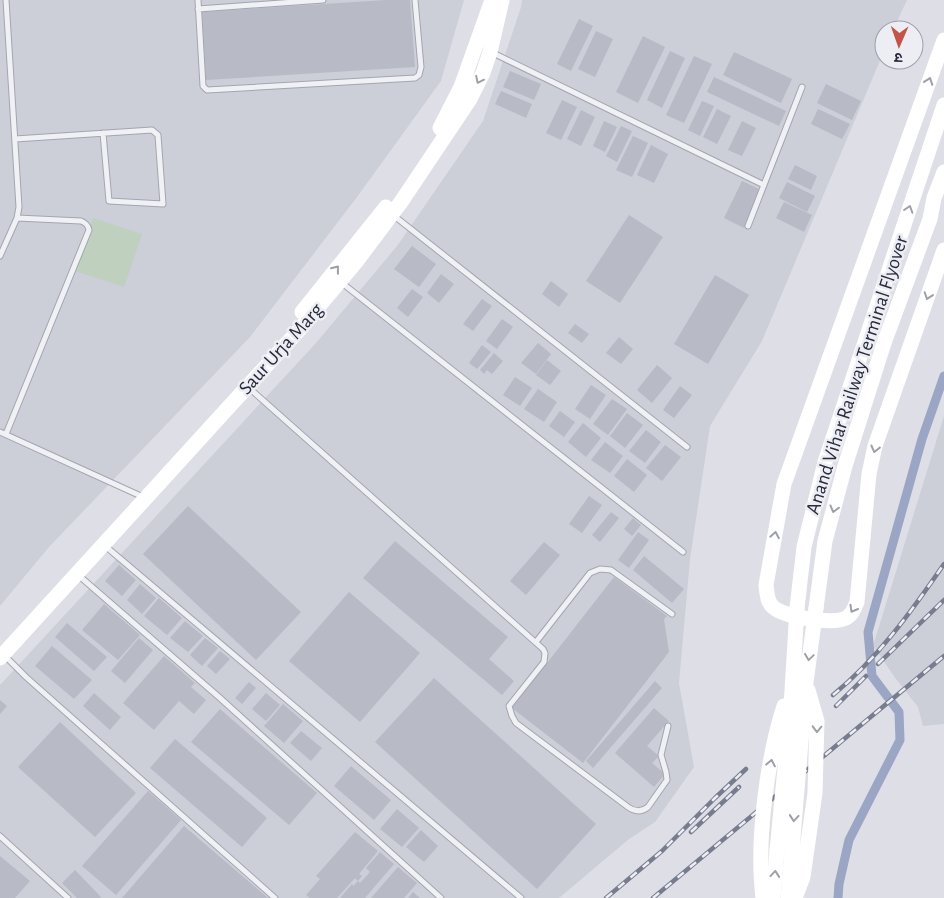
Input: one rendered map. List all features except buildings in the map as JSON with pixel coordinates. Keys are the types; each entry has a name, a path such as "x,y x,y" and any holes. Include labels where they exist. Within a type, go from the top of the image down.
{"main road":[{"name":"Saur Urja Marg","path":"49,598 77,574 104,545 142,496 248,387 340,281 394,196 444,123 461,86 492,0"},
{"name":"Saur Urja Marg","path":"1,652 142,496 360,248 392,215 470,99 483,73 490,52 502,0"},
{"path":"944,40 784,484 766,586 769,601 779,612 809,619 836,622 850,615 857,602 869,474 875,446 944,250"},
{"name":"Anand Vihar Railway Terminal Flyover","path":"788,898 799,682 797,608 804,547 825,462 944,105"},
{"path":"913,123 935,130"},
{"path":"930,219 934,198 944,172"},
{"path":"930,219 944,199"},
{"name":"Anand Vihar Railway Terminal Flyover","path":"773,898 791,707 799,682 816,608 825,541 845,466 884,343 930,219"},
{"name":"Anand Vihar Railway Terminal Flyover","path":"763,898 760,878 767,788 779,722 799,682"},
{"name":"Anand Vihar Railway Terminal Flyover","path":"795,898 803,877 815,793 817,721 799,682"}],"lane":[{"path":"0,256 17,218 18,207 6,0"},
{"path":"198,0 203,86 207,90 415,78 419,75 421,67 415,0"},
{"path":"198,9 245,3 323,0"},
{"path":"490,52 764,186"},
{"path":"748,226 802,87"},
{"path":"15,139 149,129 156,131 158,135 163,204 109,201 103,133"},
{"path":"392,215 686,447"},
{"path":"17,218 81,221 86,223 89,230 3,433 142,496"},
{"path":"340,281 683,552"},
{"path":"248,387 536,642 545,653 544,662 511,703 512,716 516,723 632,810 644,810 667,780 661,755 668,726"},
{"path":"104,545 521,898"},
{"path":"536,642 590,573 600,569 612,570 672,614"},
{"path":"77,574 220,698 441,898"},
{"path":"1,652 41,690 275,898"},
{"path":"0,836 68,898"}],"shaded area":[{"path":"0,0 464,0 441,81 357,197 250,337 49,547 0,606"},
{"path":"522,0 907,0 898,20 874,20 874,70 876,70 762,341 710,426 690,559 679,683 694,767 655,822 629,839 559,898 0,898 0,685 316,343 397,246 483,121"},
{"path":"944,416 944,724 923,726 918,707 873,646"}],"green space":[{"path":"93,218 142,234 124,287 75,271"}],"waterway":[{"path":"838,898 839,884 849,840 900,740 899,712 872,676 868,632 922,439 944,376"}],"railway":[{"path":"833,695 865,666 893,634 944,564"},
{"path":"878,664 944,600"},
{"path":"653,898 944,656"},
{"path":"836,706 866,676"},
{"path":"606,898 662,851 746,769"},
{"path":"691,832 739,787"}]}
